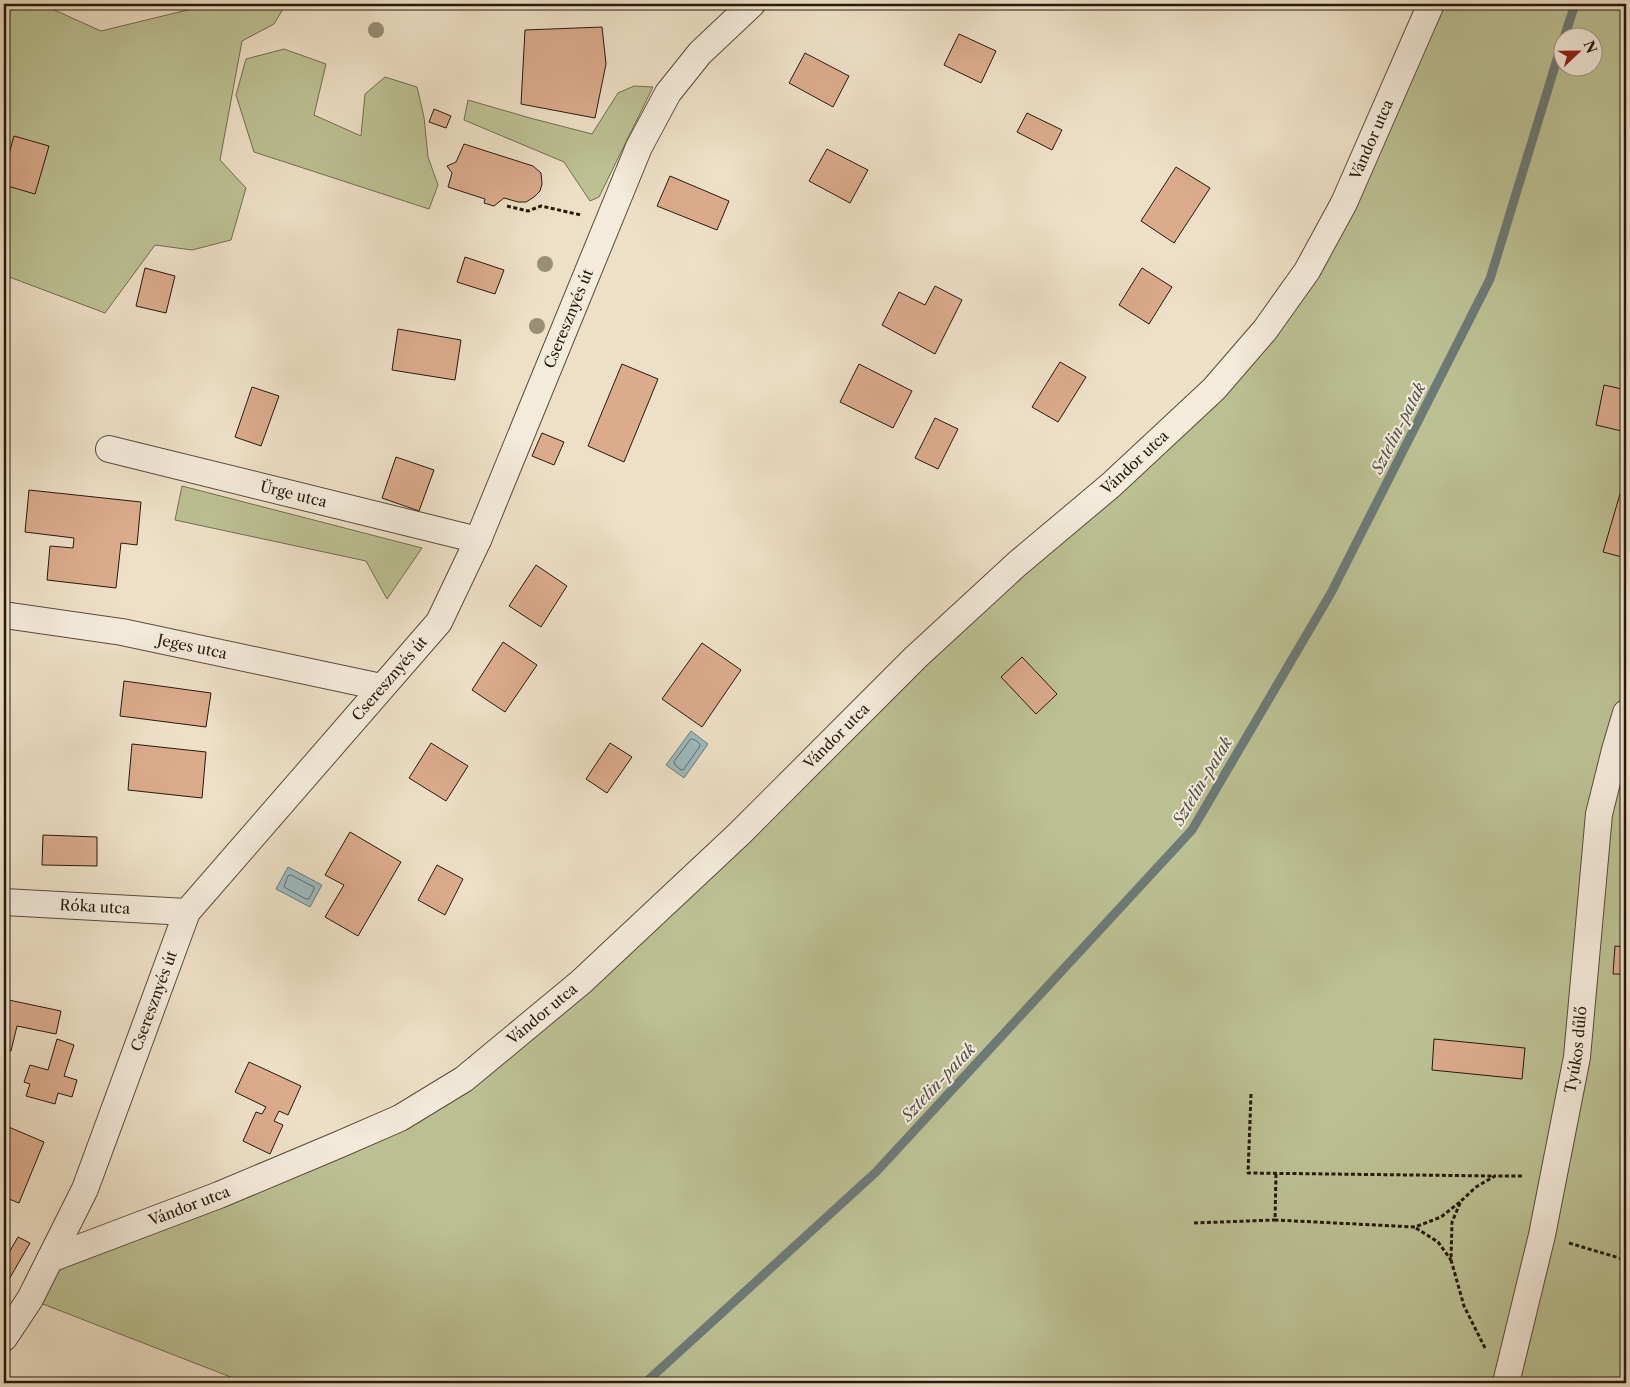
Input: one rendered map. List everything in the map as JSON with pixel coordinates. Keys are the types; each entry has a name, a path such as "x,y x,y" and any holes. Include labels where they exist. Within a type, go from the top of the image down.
{"street":[{"name":"Cseresznyés út","path":"4,1338 30,1299 84,1190 187,912 439,622 478,540 639,147 668,93 700,53 752,4"},
{"name":"Vándor utca","path":"50,1259 219,1194 400,1118 464,1079 582,982 739,834 916,657 1017,564 1111,485 1214,389 1265,330 1308,271 1344,203 1431,4"},
{"name":"Ürge utca","path":"109,449 478,540"},
{"name":"Jeges utca","path":"4,615 122,632 381,687"},
{"name":"Tyúkos dűlő","path":"1507,1379 1542,1235 1577,1057 1599,814 1626,713"},
{"name":"Róka utca","path":"4,902 187,912"}],"path":[{"path":"507,206 528,211 541,206 574,212 607,225"},
{"path":"1251,1094 1248,1174 1554,1175"},
{"path":"1275,1220 1276,1174"},
{"path":"1194,1223 1275,1220 1415,1227 1441,1217 1476,1187 1495,1176"},
{"path":"1461,1201 1452,1222 1452,1260 1464,1306 1482,1345 1507,1379"},
{"path":"1415,1227 1438,1242 1452,1260"},
{"path":"1542,1235 1626,1260"}],"green space":[{"path":"9,4 41,4 101,31 212,4 286,4 274,24 242,41 220,160 246,188 231,240 192,250 155,245 105,313 4,275 4,12"},
{"path":"1431,4 1626,4 1626,1383 246,1383 30,1299 50,1259 464,1079 1265,330"},
{"path":"284,49 326,64 314,115 361,136 365,94 385,77 417,87 424,117 428,157 438,185 429,209 254,152 236,95 246,59"},
{"path":"634,86 653,87 599,197 590,201 564,162 464,120 468,100 592,134 618,93"},
{"path":"182,486 422,548 387,599 366,561 175,520"}],"water":[{"path":"691,731 708,744 684,778 666,765"},
{"path":"288,867 322,885 310,907 276,889"}],"building":[{"path":"602,27 606,64 595,118 521,104 525,30"},
{"path":"959,34 996,51 981,83 944,65"},
{"path":"805,53 849,76 833,107 789,83"},
{"path":"434,109 451,116 446,128 429,122"},
{"path":"1027,113 1062,130 1052,150 1017,132"},
{"path":"14,136 49,146 35,194 4,185 4,172"},
{"path":"464,144 533,166 541,173 542,184 540,191 526,202 504,198 494,206 484,203 485,199 448,187 452,173 447,166 456,162"},
{"path":"827,149 868,170 850,203 809,181"},
{"path":"1176,167 1210,188 1174,243 1141,221"},
{"path":"670,176 729,201 717,230 657,206"},
{"path":"465,257 504,270 495,294 457,282"},
{"path":"145,268 175,276 166,313 136,306"},
{"path":"1142,268 1172,287 1149,324 1119,305"},
{"path":"935,286 962,300 935,354 882,325 899,292 925,305"},
{"path":"398,329 461,340 455,380 392,370"},
{"path":"1060,362 1086,377 1058,422 1032,407"},
{"path":"622,364 658,379 624,462 588,446"},
{"path":"859,364 912,391 893,428 840,402"},
{"path":"1604,385 1626,390 1626,432 1596,425"},
{"path":"252,387 279,396 261,446 235,437"},
{"path":"935,418 958,429 938,469 915,458"},
{"path":"542,433 564,442 554,465 532,456"},
{"path":"396,457 434,470 419,511 382,498"},
{"path":"29,490 141,502 137,545 121,543 116,588 47,580 50,546 73,548 74,538 25,532"},
{"path":"1620,494 1626,496 1626,558 1603,552"},
{"path":"536,565 567,586 541,627 509,606"},
{"path":"503,642 537,665 505,712 472,690"},
{"path":"702,643 741,670 702,727 662,699"},
{"path":"1022,657 1057,694 1036,714 1001,677"},
{"path":"124,681 211,693 206,727 120,716"},
{"path":"431,743 468,766 446,801 409,778"},
{"path":"610,743 632,757 607,793 586,779"},
{"path":"132,744 206,752 202,798 128,790"},
{"path":"350,832 401,862 358,936 325,917 344,885 325,875"},
{"path":"43,835 97,837 97,866 42,865"},
{"path":"437,865 463,879 445,915 418,900"},
{"path":"1615,946 1626,947 1626,974 1613,974"},
{"path":"4,999 61,1011 56,1034 17,1026 11,1051 4,1049"},
{"path":"57,1039 74,1045 64,1076 77,1080 72,1097 58,1093 55,1104 26,1096 30,1084 24,1082 30,1065 48,1070"},
{"path":"1434,1039 1525,1048 1522,1079 1432,1070"},
{"path":"249,1062 301,1086 288,1115 279,1111 274,1121 283,1125 270,1154 243,1141 256,1112 262,1114 266,1107 235,1092"},
{"path":"4,1125 44,1142 19,1203 4,1197"},
{"path":"18,1237 30,1243 4,1288 4,1254 7,1256"}],"waterway":[{"name":"Sztelin-patak","path":"1567,28 1575,4"},
{"name":"Sztelin-patak","path":"645,1383 876,1172 1192,830 1331,593 1490,279 1552,76"}]}
